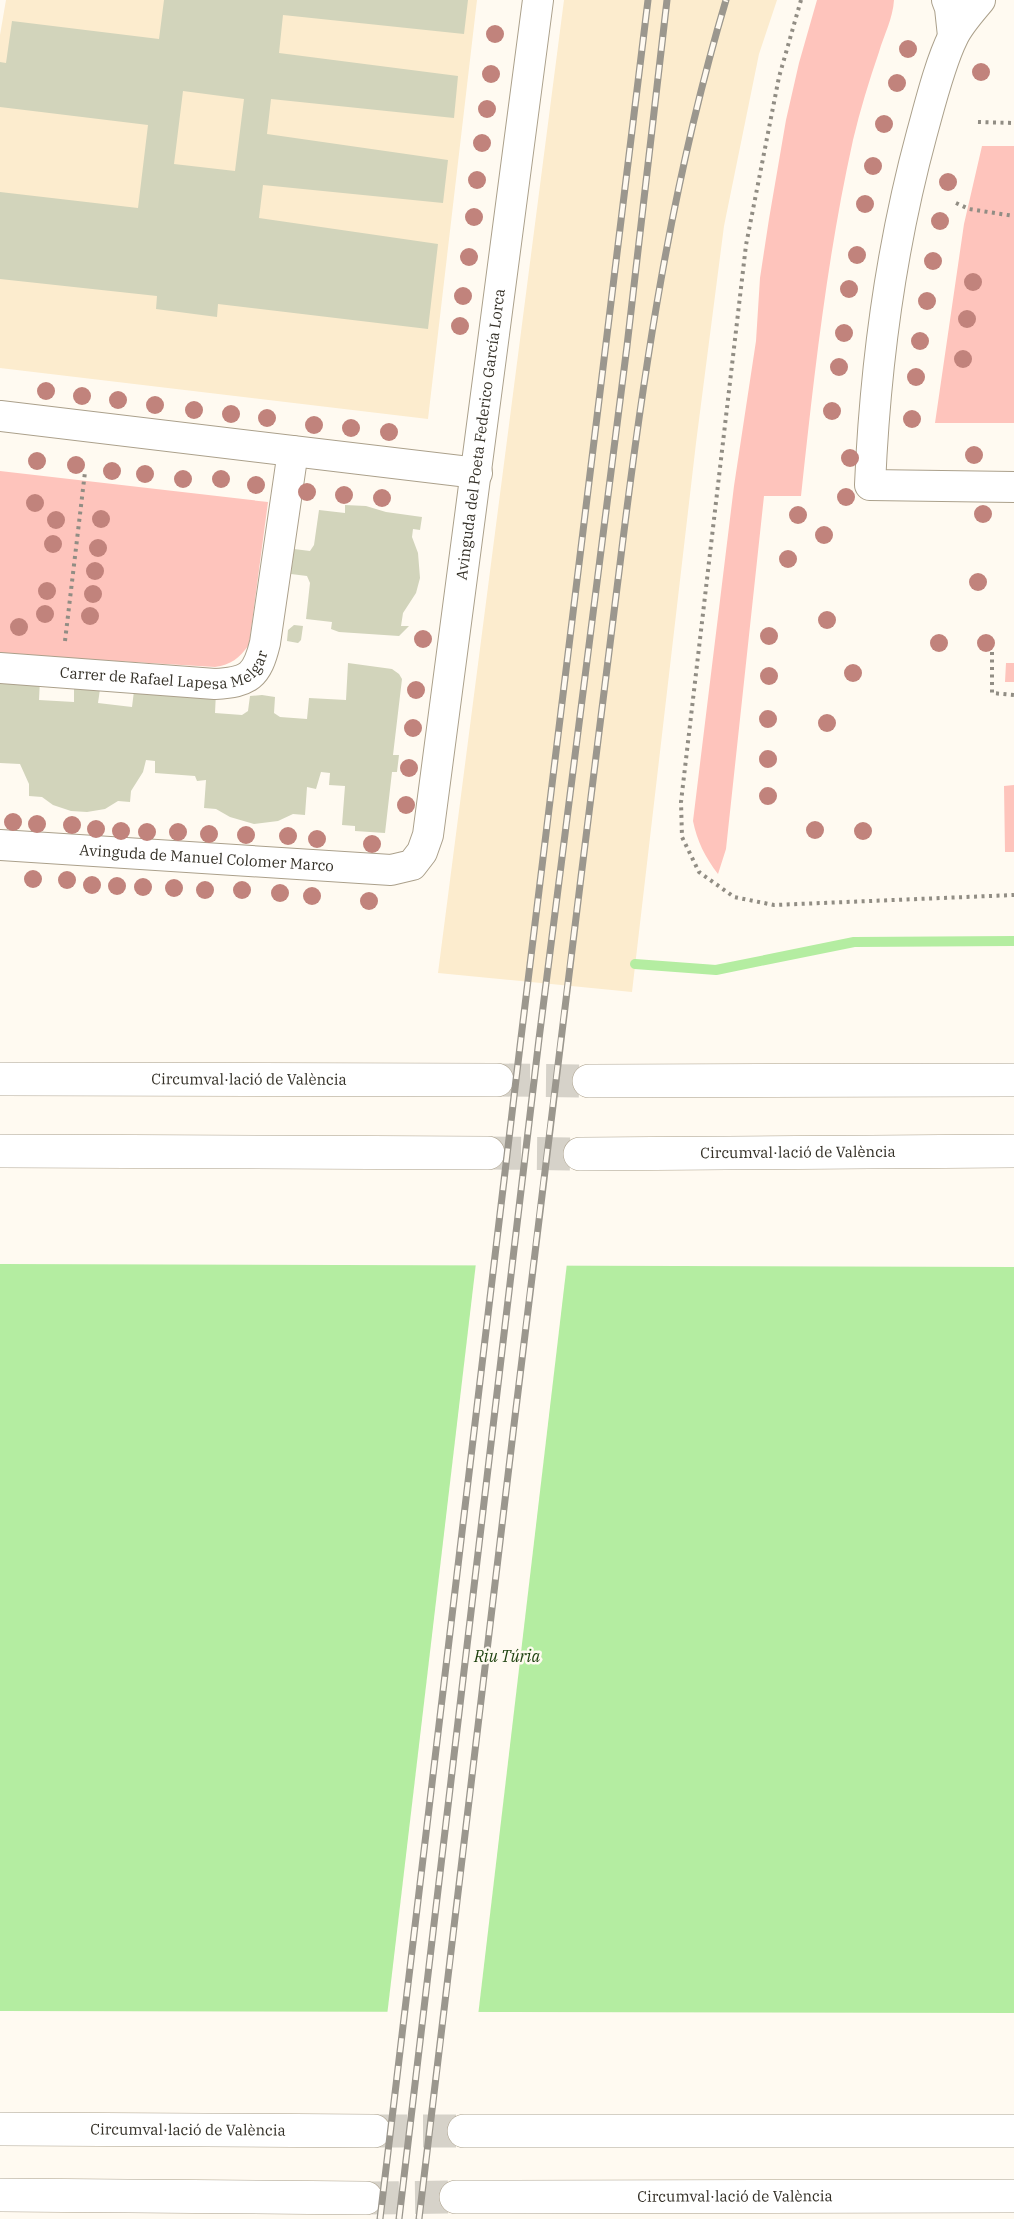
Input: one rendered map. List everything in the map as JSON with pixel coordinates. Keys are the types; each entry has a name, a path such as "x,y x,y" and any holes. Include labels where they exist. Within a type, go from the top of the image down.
{"highway":[{"name":"Circumval·lació de València","path":"0,1079 497,1080"},
{"path":"588,1081 1014,1080"},
{"path":"0,1151 488,1153"},
{"name":"Circumval·lació de València","path":"580,1154 1014,1151"},
{"name":"Circumval·lació de València","path":"0,2129 374,2131"},
{"path":"464,2131 1014,2131"},
{"path":"0,2195 366,2198"},
{"name":"Circumval·lació de València","path":"456,2197 1014,2196"}],"street":[{"name":"Avinguda del Poeta Federico García Lorca","path":"412,865 422,852 428,835 538,0"},
{"path":"947,0 953,36"},
{"path":"980,0 953,36 930,103 911,176 885,322 872,436 870,485 1014,487"},
{"path":"0,416 477,473"},
{"name":"Carrer de Rafael Lapesa Melgar","path":"0,668 215,684 233,683 250,677 260,665 265,643 293,451"},
{"name":"Avinguda de Manuel Colomer Marco","path":"0,845 391,870 412,865"}],"path":[{"path":"801,0 779,77 746,245 681,802 682,837 699,872 734,897 774,905 1014,895"},
{"path":"978,122 1014,123"},
{"path":"956,203 969,209 1014,216"},
{"path":"61,672 85,472"},
{"path":"992,652 992,693 1014,695"}],"shaded area":[{"path":"6,0 477,0 428,419 0,368 0,35"},
{"path":"564,0 777,0 759,54 724,226 696,443 632,992 438,973"},
{"path":"817,0 894,0 853,140 844,184 822,317 801,496 764,496 726,849 718,874 702,849 693,821 734,486 756,341 760,278 786,120"},
{"path":"982,146 1014,146 1014,423 935,423 964,224"},
{"path":"0,471 268,502 249,645 234,660 226,665 215,667 0,654"},
{"path":"1006,663 1014,663 1014,682 1005,682"},
{"path":"1014,785 1014,852 1005,852 1004,786"}],"water":[{"name":"Riu Túria","path":"0,1264 1014,1267 1014,2013 0,2011"}],"pier":[{"path":"476,1263 567,1263 478,2016 387,2016"}],"building":[{"path":"164,0 468,0 464,34 283,15 279,53 458,76 454,118 271,99 267,134 448,160 443,203 263,185 259,218 438,244 428,329 218,304 217,317 156,309 157,296 0,279 0,192 138,208 148,125 0,107 0,62 6,63 12,21 159,39","holes":["183,91 244,99 235,171 174,164"]},
{"path":"345,505 366,506 386,512 422,517 420,530 413,529 412,537 418,553 420,578 416,593 403,613 401,626 409,626 399,636 339,632 331,629 332,622 306,619 310,583 307,576 291,574 294,549 310,551 314,545 319,510 345,513"},
{"path":"294,625 303,626 301,640 298,643 287,641 288,630"},
{"path":"348,663 392,669 402,679 393,755 399,755 397,772 392,772 385,833 355,831 355,826 342,825 345,786 329,785 330,773 321,772 316,789 307,787 305,815 293,814 278,821 254,824 230,817 216,809 204,808 206,780 197,781 195,776 155,773 155,761 146,760 143,772 131,791 130,802 118,801 105,809 87,812 71,811 53,805 42,797 29,796 29,784 20,764 0,763 0,682 40,679 39,700 74,702 74,687 100,689 98,703 132,707 134,691 216,692 215,713 242,715 248,711 250,696 262,695 275,697 274,713 280,717 307,719 309,698 346,700"}],"waterway":[{"path":"635,964 716,970 854,942 1014,941"}],"tunnel":[{"path":"497,1080 589,1081"},
{"path":"488,1153 580,1154"},
{"path":"374,2131 464,2131"},
{"path":"366,2198 456,2197"}],"railway":[{"path":"380,2219 648,0"},
{"path":"399,2219 539,1039 627,346 667,0"},
{"path":"419,2219 629,493 649,351 674,209 689,139 726,0"}]}
